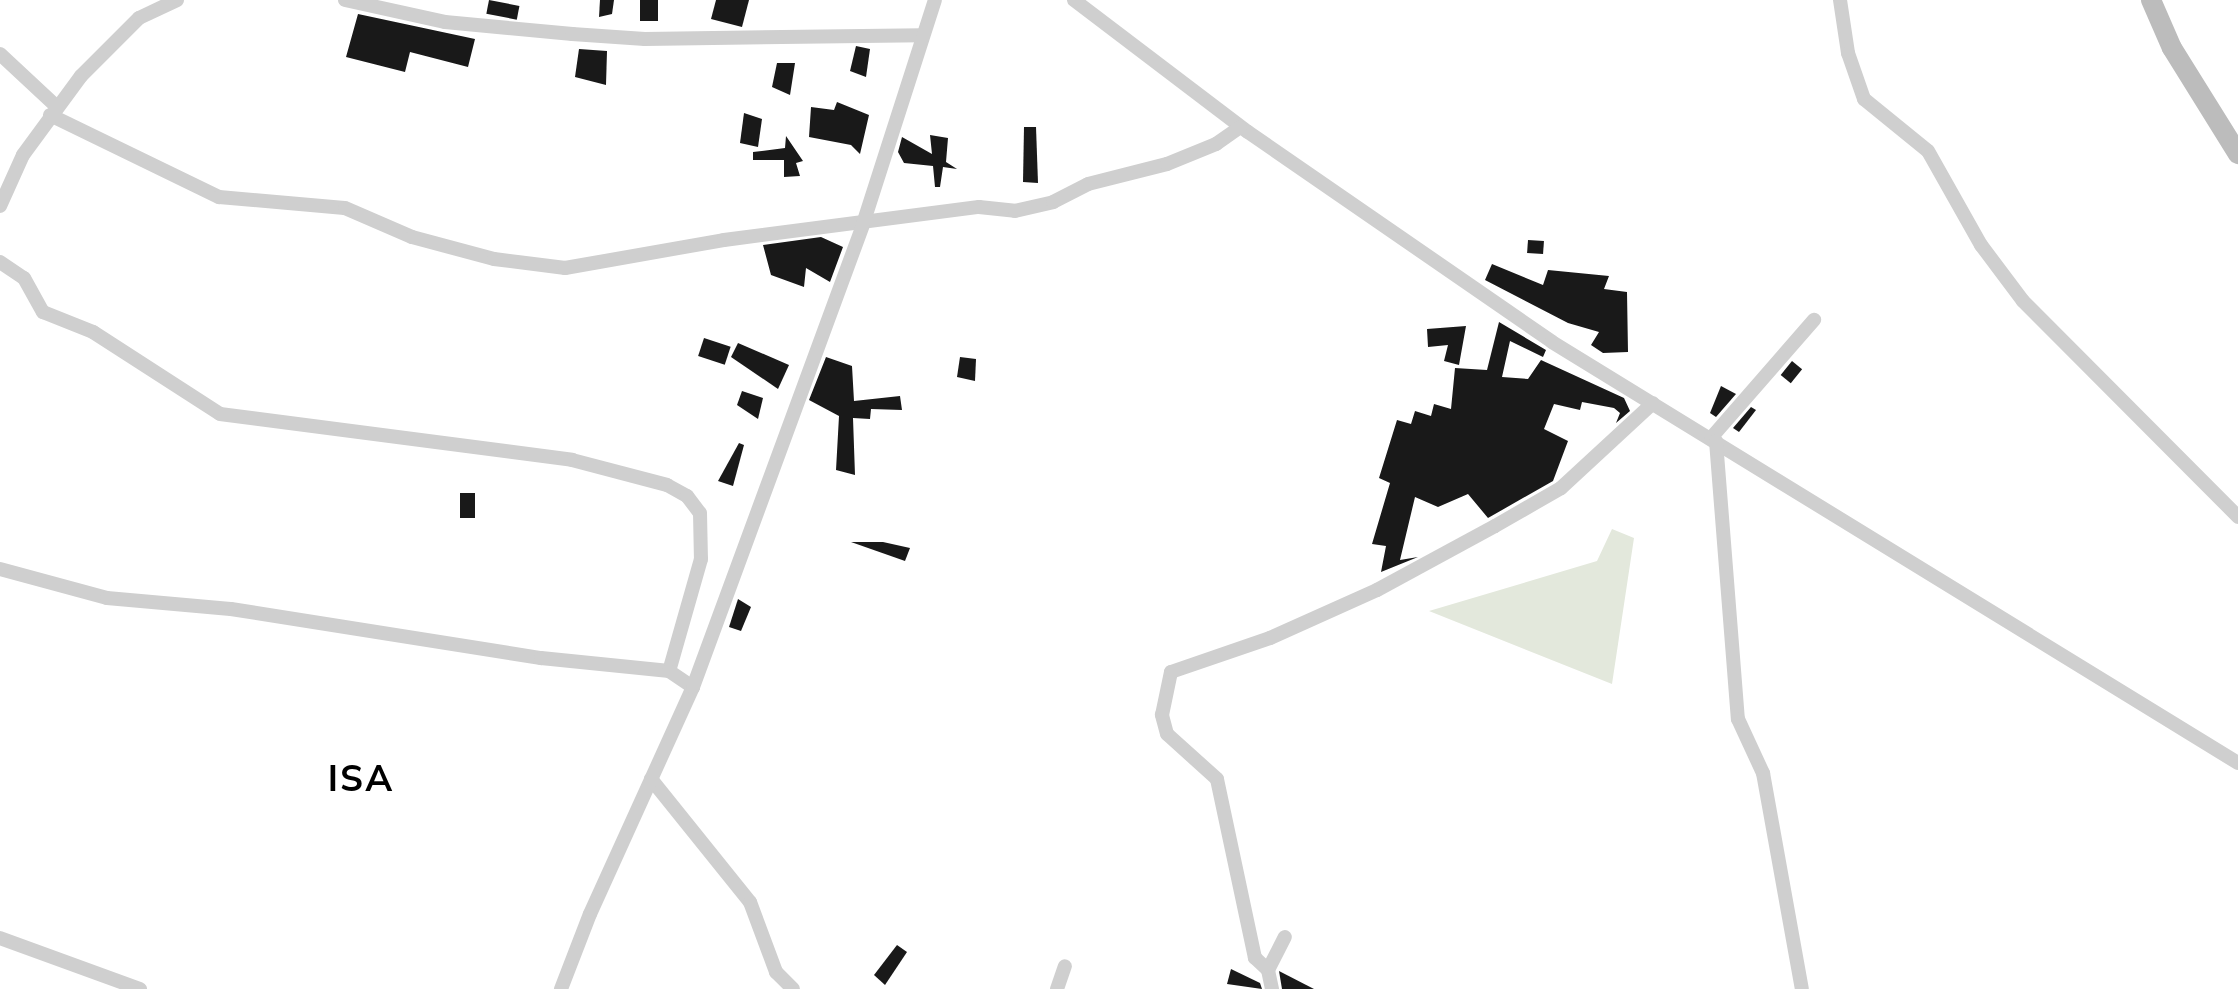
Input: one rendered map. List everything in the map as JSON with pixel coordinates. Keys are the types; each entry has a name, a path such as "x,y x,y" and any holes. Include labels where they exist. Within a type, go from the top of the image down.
{"street":[{"path":"0,204 53,111 139,18 177,0"},
{"path":"345,0 445,22 601,36 922,35"},
{"path":"561,989 693,687 863,224 935,0"},
{"path":"1074,0 1240,127 1552,342 2238,763"},
{"path":"1840,0 1848,53 1864,99 1928,151 1988,257 2023,301 2238,517"},
{"path":"2151,0 2172,48 2238,154"},
{"path":"0,54 53,111 187,186 219,197 345,208 412,237 537,266 565,268 979,207 1015,211 1053,202 1088,184 1197,152 1240,127"},
{"path":"0,262 24,278 43,312 93,332 220,414 572,460 667,485 687,496 700,513 701,559 669,671"},
{"path":"1802,989 1763,773 1738,719 1713,439 1814,320"},
{"path":"1272,989 1268,970 1255,958 1217,779 1167,734 1162,715 1171,672 1270,638 1377,590 1495,526 1561,488 1653,403"},
{"path":"0,569 107,598 231,609 495,651 669,671 693,687"},
{"path":"651,779 750,902 776,972 790,988"},
{"path":"1268,970 1285,937"},
{"path":"0,938 140,989"},
{"path":"1057,989 1065,966"}],"shaded area":[{"path":"1612,529 1634,538 1612,684 1429,611 1597,561"}],"building":[{"path":"489,0 519,6 517,20 486,14"},
{"path":"600,0 614,0 612,14 599,17"},
{"path":"640,0 658,0 658,21 640,21"},
{"path":"716,0 749,0 742,27 711,19"},
{"path":"358,14 475,39 468,67 410,52 405,72 346,57"},
{"path":"856,46 870,49 866,77 850,71"},
{"path":"579,49 607,51 606,85 575,77"},
{"path":"777,63 795,63 790,95 772,87"},
{"path":"837,102 869,115 860,154 851,145 809,137 811,107 834,110"},
{"path":"744,113 762,119 758,147 740,143"},
{"path":"1024,127 1036,127 1038,183 1023,182"},
{"path":"930,135 948,138 946,162 957,169 943,167 940,187 935,187 933,166 904,163 898,152 902,137 932,154"},
{"path":"786,136 803,161 796,163 800,176 784,177 784,160 753,160 753,152 785,148"},
{"path":"821,237 843,247 830,282 806,268 804,287 771,275 763,245"},
{"path":"1528,240 1544,241 1543,254 1527,253"},
{"path":"1492,264 1543,285 1548,270 1609,276 1604,289 1627,292 1628,352 1603,353 1591,345 1599,332 1568,323 1485,280"},
{"path":"1499,322 1546,350 1543,357 1510,341 1502,377 1528,379 1541,360 1624,398 1630,411 1616,423 1620,413 1614,408 1582,402 1580,410 1554,404 1544,429 1568,441 1553,481 1488,518 1468,494 1438,507 1415,497 1400,560 1418,557 1381,572 1386,546 1372,544 1390,483 1379,478 1397,420 1411,424 1415,411 1431,416 1434,404 1451,409 1455,368 1487,370"},
{"path":"1466,326 1459,365 1444,361 1448,345 1428,347 1427,329"},
{"path":"704,338 731,347 725,365 698,356"},
{"path":"738,343 789,365 778,389 731,357"},
{"path":"826,357 852,366 854,401 900,396 902,410 871,409 870,419 853,418 855,475 836,470 839,416 809,400"},
{"path":"960,357 976,359 975,381 957,377"},
{"path":"1792,361 1802,369 1791,383 1781,375"},
{"path":"1721,386 1736,394 1716,417 1710,413"},
{"path":"742,391 763,398 758,419 737,405"},
{"path":"1751,407 1756,410 1739,432 1733,428"},
{"path":"739,443 744,445 733,486 718,481"},
{"path":"460,493 475,493 475,518 460,518"},
{"path":"851,542 883,542 910,548 905,561"},
{"path":"738,599 751,607 741,631 729,627"},
{"path":"897,945 907,952 885,985 874,975"},
{"path":"1231,969 1260,983 1262,989 1227,984"},
{"path":"1279,971 1314,989 1282,989"}],"district":[{"name":"ISA","path":"361,778"}]}
